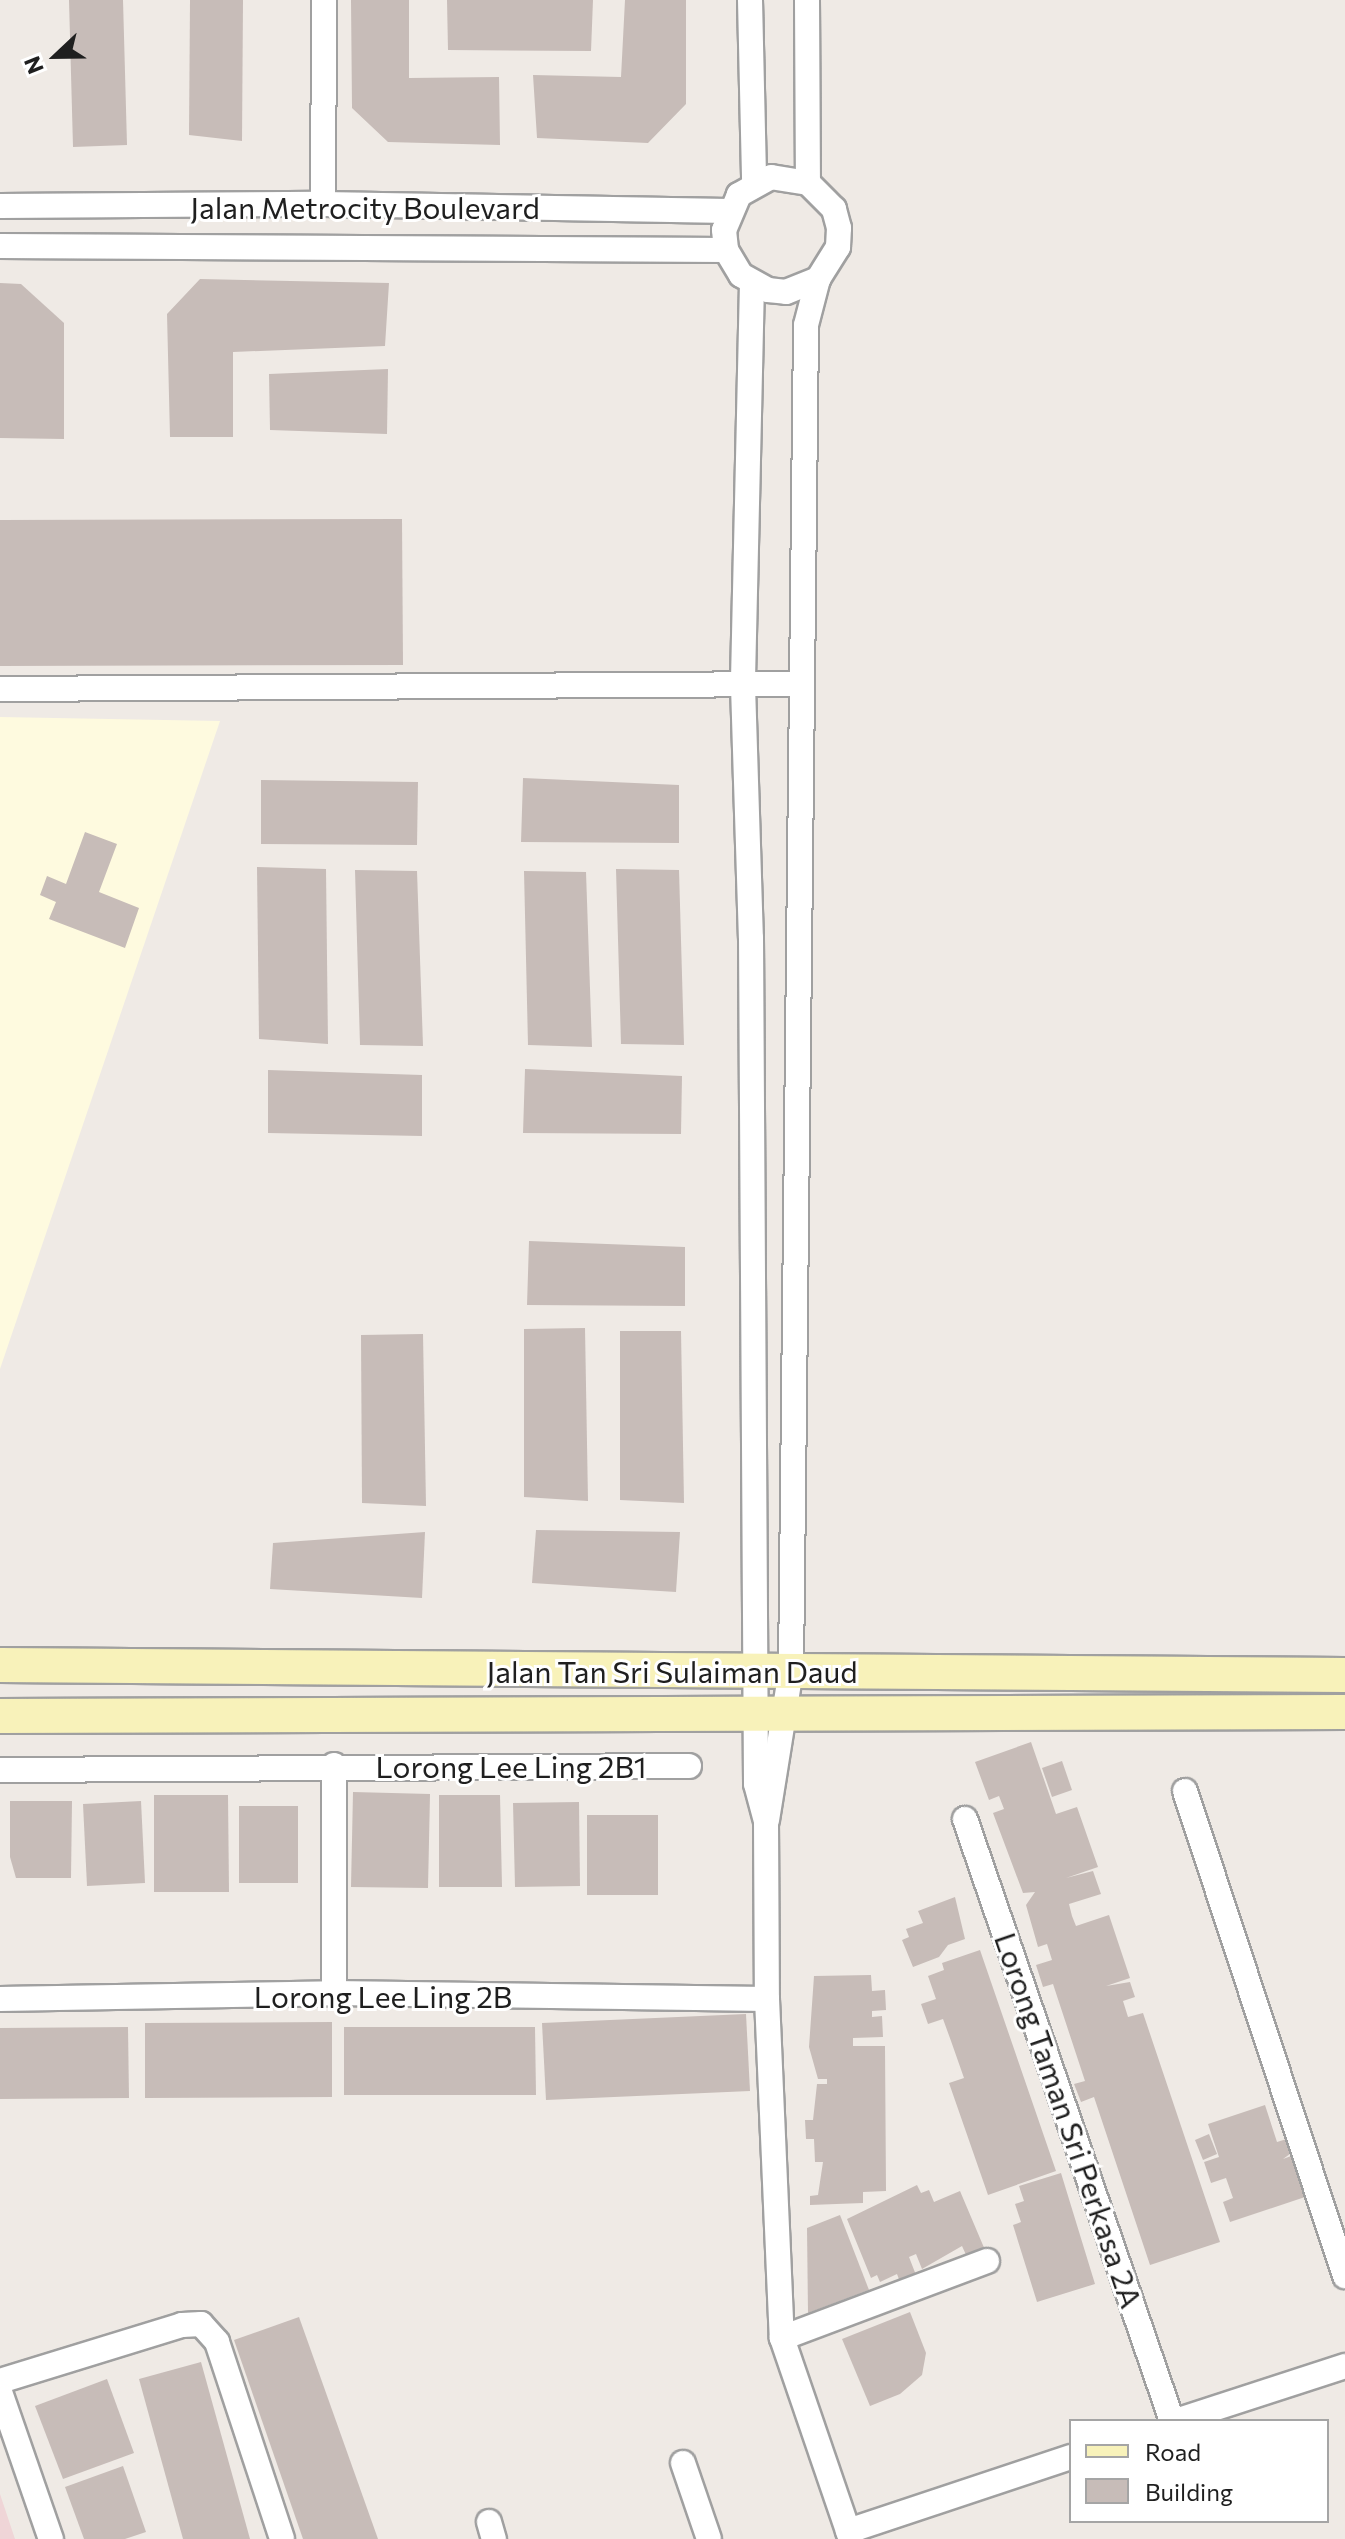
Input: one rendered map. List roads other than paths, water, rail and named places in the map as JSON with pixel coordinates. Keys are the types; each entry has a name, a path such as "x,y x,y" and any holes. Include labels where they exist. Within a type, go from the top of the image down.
{"main road":[{"name":"Jalan Tan Sri Sulaiman Daud","path":"0,1665 1345,1675"},
{"name":"Jalan Tan Sri Sulaiman Daud","path":"0,1716 1345,1712"}],"street":[{"path":"323,204 324,0"},
{"path":"750,0 754,183"},
{"path":"807,0 808,183"},
{"path":"790,177 808,183 834,209 839,228 831,265 818,279 786,292 752,283 726,250 729,211 754,183 790,177"},
{"name":"Jalan Metrocity Boulevard","path":"0,206 323,204 729,211"},
{"name":"Jalan Metrocity Boulevard","path":"0,246 726,250"},
{"path":"766,1822 756,1784 771,1714 791,1670 799,684 806,325 818,279"},
{"path":"752,283 743,686 751,938 753,1671 771,1714 766,1822 767,1999 782,2338 849,2535 1069,2458"},
{"path":"0,689 799,684"},
{"path":"754,1456 795,1457"},
{"name":"Lorong Lee Ling 2B1","path":"0,1770 334,1765 689,1766"},
{"name":"Lorong Lee Ling 2B1","path":"334,1765 334,1993"},
{"path":"1185,1791 1345,2276"},
{"name":"Lorong Taman Sri Perkasa 2A","path":"965,1819 1173,2419"},
{"name":"Lorong Lee Ling 2B","path":"0,1999 334,1993 767,1999"},
{"path":"782,2338 987,2261"},
{"path":"0,2381 182,2325 201,2324 217,2342 282,2539"},
{"path":"1180,2419 1345,2366"},
{"path":"0,2392 51,2539"},
{"path":"683,2463 709,2539"}]}
